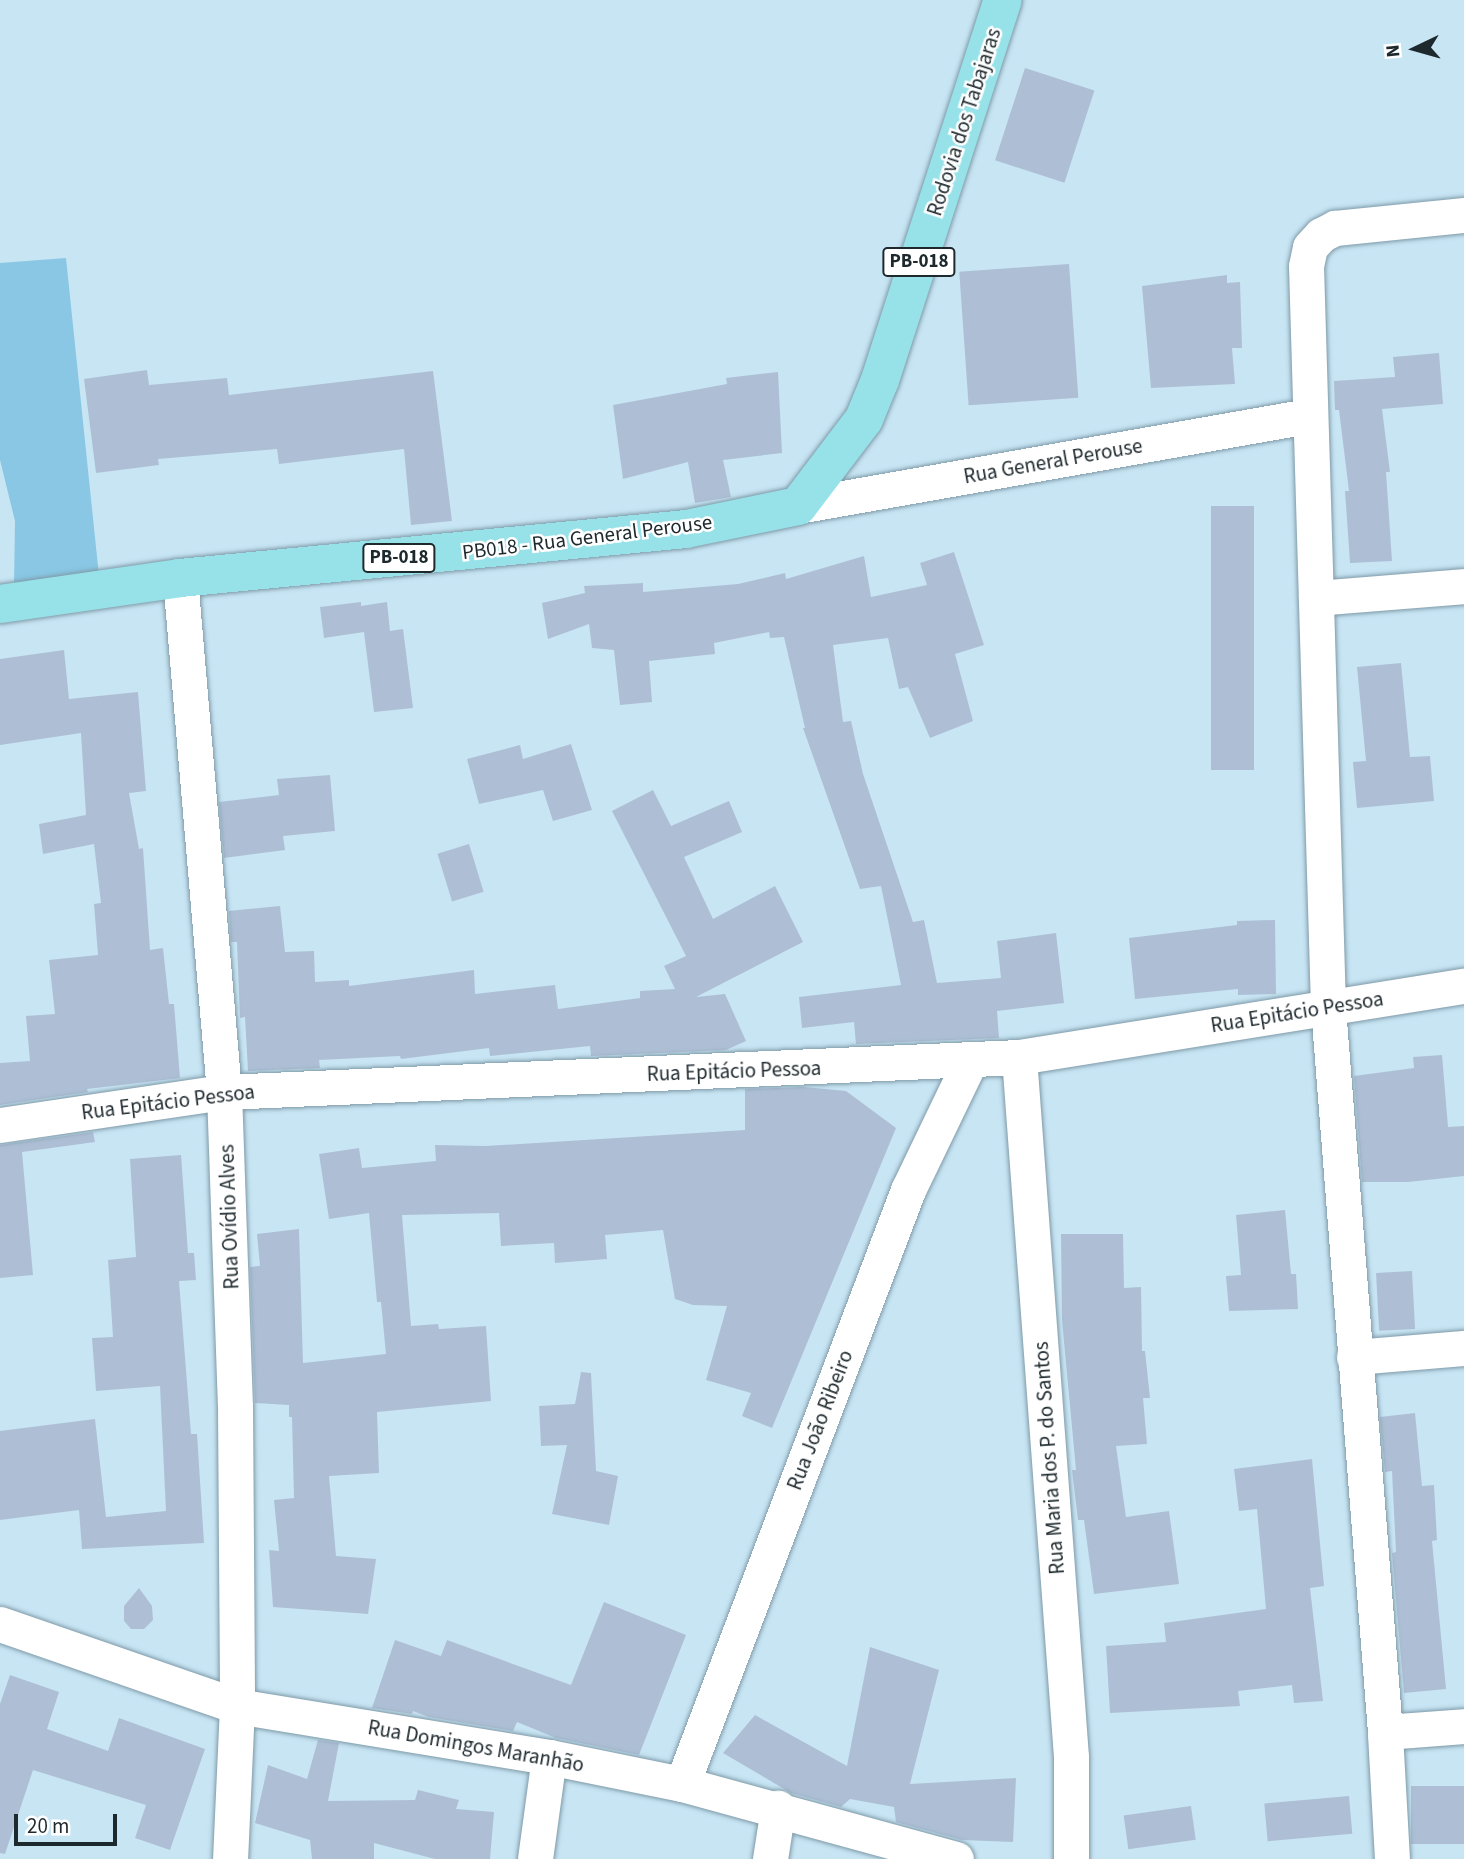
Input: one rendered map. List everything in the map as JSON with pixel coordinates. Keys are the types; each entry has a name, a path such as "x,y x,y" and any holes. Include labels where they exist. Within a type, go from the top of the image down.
{"main road":[{"name":"Rodovia dos Tabajaras","path":"798,506 864,419 880,380 1003,0"},
{"name":"PB018 - Rua General Perouse","path":"0,604 180,578 687,529 798,506"}],"street":[{"path":"1392,1859 1385,1732 1328,1007 1308,416 1306,266 1310,247 1321,235 1344,226 1464,215"},
{"name":"Rua General Perouse","path":"798,506 1308,416"},
{"name":"Rua Ovídio Alves","path":"180,578 224,1092 235,1406 237,1706 230,1859"},
{"path":"1316,598 1464,586"},
{"name":"Rua Epitácio Pessoa","path":"0,1125 224,1092 970,1062 1019,1057 1464,986"},
{"name":"Rua Maria dos P. do Santos","path":"1019,1057 1071,1757 1071,1859"},
{"name":"Rua João Ribeiro","path":"682,1784 908,1190 970,1062"},
{"path":"1354,1357 1464,1348"},
{"name":"Rua Domingos Maranhão","path":"0,1624 237,1706 549,1757 682,1784 778,1808 859,1834 956,1859"},
{"path":"1385,1732 1464,1726"},
{"path":"535,1859 549,1757"},
{"path":"770,1859 778,1808"}],"shaded area":[{"path":"66,258 99,576 14,586 15,521 0,460 0,263"}],"building":[{"path":"1025,68 1094,91 1064,183 995,160"},
{"path":"1069,264 1078,398 969,405 959,272"},
{"path":"1227,275 1227,283 1240,282 1242,348 1232,348 1235,384 1151,388 1142,286"},
{"path":"1439,353 1443,404 1382,409 1390,472 1386,472 1392,561 1350,563 1345,491 1349,491 1339,410 1335,410 1334,381 1395,377 1393,357"},
{"path":"147,370 149,385 227,378 229,395 433,371 452,521 411,525 404,449 279,464 277,449 158,459 159,465 96,473 84,379"},
{"path":"778,372 782,453 723,460 731,497 695,503 688,462 623,479 613,405 727,384 726,378"},
{"path":"1211,506 1254,506 1254,770 1211,770"},
{"path":"954,552 984,645 955,654 973,721 930,738 908,687 899,689 888,638 833,645 843,722 851,721 863,774 913,922 924,920 937,983 1001,978 997,941 1056,933 1064,1003 997,1011 999,1038 856,1044 854,1022 802,1028 799,997 901,985 881,886 860,889 803,728 784,637 770,638 769,632 714,643 715,654 649,661 652,702 620,705 614,650 592,648 589,624 548,639 542,603 585,593 584,586 643,583 643,592 738,584 785,573 786,579 864,556 871,597 927,585 920,563"},
{"path":"361,602 361,606 387,602 390,631 403,629 413,708 374,712 364,632 324,638 320,607"},
{"path":"64,650 69,699 138,692 146,791 129,793 139,849 143,848 150,950 163,948 169,1004 174,1004 180,1078 87,1089 88,1092 0,1105 0,1063 30,1061 26,1016 55,1014 49,960 98,955 94,904 101,903 94,844 43,854 39,824 86,815 81,733 0,745 0,659"},
{"path":"1401,663 1410,757 1430,756 1434,801 1357,808 1353,762 1366,761 1357,667"},
{"path":"571,744 592,810 553,821 543,790 479,804 467,759 520,745 523,759"},
{"path":"330,775 335,831 283,836 285,850 224,858 219,802 279,795 277,779"},
{"path":"653,790 671,826 729,801 742,832 684,857 713,919 775,886 803,942 696,997 725,994 746,1041 726,1050 591,1056 590,1046 490,1056 489,1048 401,1059 400,1056 319,1060 320,1068 248,1071 245,1017 240,1018 237,942 231,942 229,911 280,906 285,952 314,951 315,982 349,980 349,986 474,970 475,994 555,985 558,1009 640,998 640,991 675,989 664,966 686,956 612,811"},
{"path":"469,844 484,892 452,901 437,854"},
{"path":"1275,920 1276,994 1238,995 1238,989 1135,999 1129,938 1237,925 1237,921"},
{"path":"1442,1055 1448,1127 1464,1126 1464,1176 1408,1182 1362,1182 1354,1076 1414,1068 1413,1057"},
{"path":"804,1087 846,1091 896,1128 772,1428 742,1416 751,1393 706,1380 727,1306 693,1305 675,1299 663,1230 605,1235 607,1259 555,1263 554,1243 501,1246 499,1213 402,1215 411,1326 438,1324 439,1329 486,1326 491,1401 377,1412 379,1473 329,1476 336,1556 376,1559 368,1614 273,1607 269,1550 279,1551 274,1500 294,1498 292,1417 289,1417 289,1405 255,1403 250,1267 260,1266 257,1234 299,1229 303,1363 386,1354 381,1302 377,1302 369,1213 329,1219 319,1154 359,1148 362,1168 436,1161 435,1145 486,1146 745,1130 745,1089"},
{"path":"93,1132 95,1142 22,1152 33,1275 0,1278 0,1145"},
{"path":"181,1155 188,1253 194,1253 196,1280 179,1281 191,1434 197,1434 204,1543 82,1549 79,1510 0,1520 0,1431 95,1419 106,1517 166,1511 160,1386 96,1391 92,1338 113,1337 108,1260 136,1257 130,1159"},
{"path":"1285,1210 1291,1274 1296,1274 1298,1309 1229,1311 1226,1276 1241,1275 1236,1215"},
{"path":"1061,1234 1123,1234 1124,1288 1141,1287 1142,1351 1145,1351 1150,1398 1143,1398 1147,1444 1116,1446 1126,1517 1169,1511 1179,1584 1094,1594 1084,1520 1078,1520 1072,1470 1076,1470 1062,1320"},
{"path":"1412,1271 1415,1329 1379,1331 1376,1273"},
{"path":"581,1372 591,1373 596,1471 618,1476 609,1525 552,1514 567,1445 541,1446 539,1406 575,1404"},
{"path":"1415,1413 1422,1486 1434,1485 1437,1540 1432,1541 1446,1689 1404,1693 1392,1553 1396,1552 1392,1471 1385,1472 1380,1417"},
{"path":"1312,1459 1324,1586 1310,1588 1323,1701 1294,1703 1292,1685 1238,1691 1240,1706 1110,1713 1106,1646 1166,1642 1164,1623 1266,1609 1257,1509 1239,1511 1234,1469"},
{"path":"139,1588 152,1606 153,1620 144,1629 131,1629 124,1621 124,1606"},
{"path":"604,1602 686,1635 639,1755 556,1738 517,1722 513,1731 429,1717 413,1711 412,1714 372,1708 395,1640 441,1656 447,1640 571,1685"},
{"path":"870,1647 939,1670 910,1784 1016,1778 1013,1842 962,1840 896,1822 894,1807 850,1799 841,1807 791,1793 723,1753 755,1715 847,1766"},
{"path":"10,1675 59,1692 47,1729 108,1751 119,1718 205,1749 170,1850 135,1838 146,1805 33,1770 5,1854 0,1853 0,1704"},
{"path":"318,1740 339,1743 328,1801 415,1800 418,1790 459,1800 456,1809 494,1812 490,1859 435,1859 374,1843 374,1859 312,1859 310,1840 255,1823 268,1765 307,1779"},
{"path":"1411,1786 1464,1786 1464,1844 1411,1844"},
{"path":"1349,1796 1352,1834 1268,1841 1264,1803"},
{"path":"1191,1806 1196,1840 1128,1849 1124,1815"}]}
